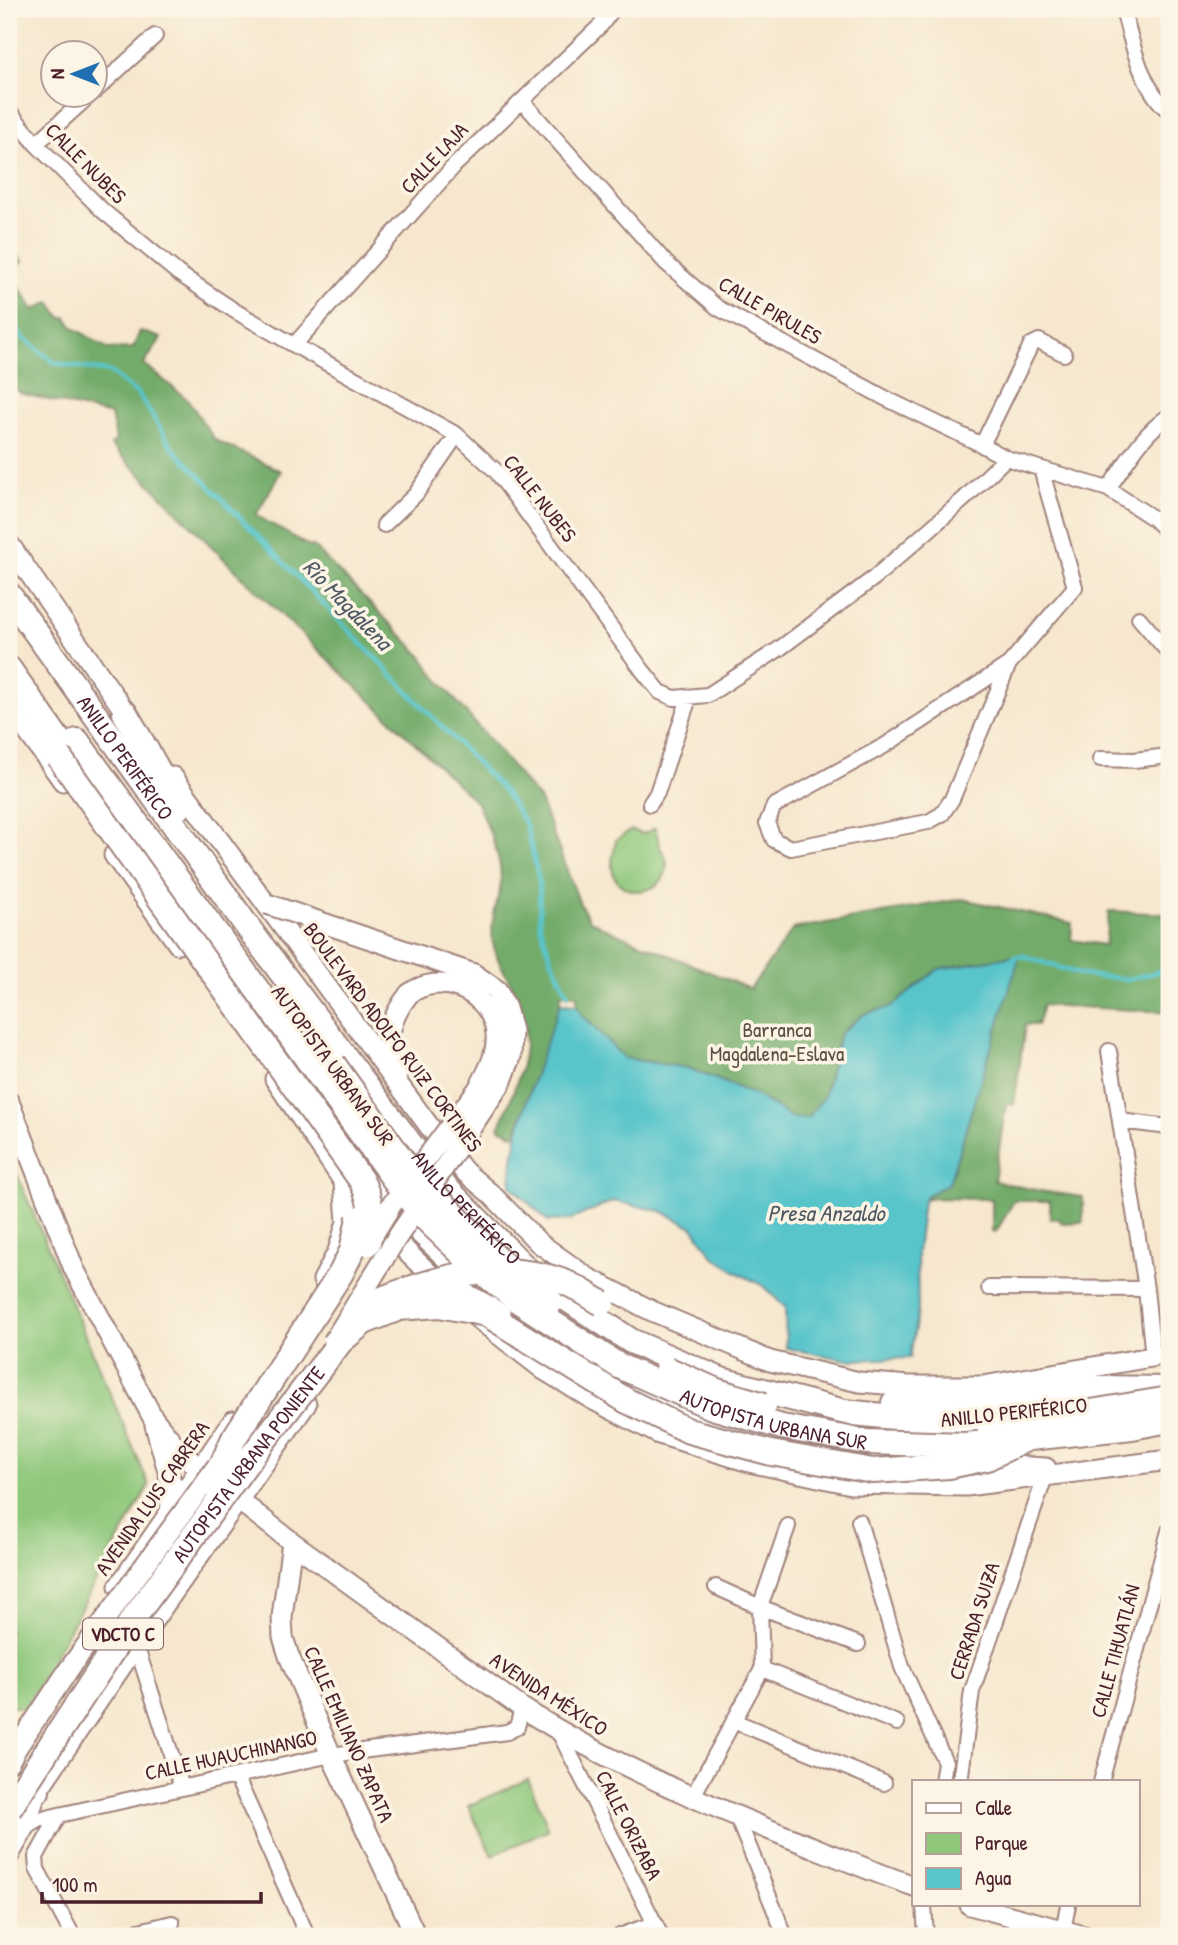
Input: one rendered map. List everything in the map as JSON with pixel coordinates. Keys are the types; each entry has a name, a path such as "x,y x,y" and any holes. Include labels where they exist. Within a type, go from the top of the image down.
{"highway":[{"name":"ANILLO PERIFÉRICO","path":"9,595 257,940 435,1177 535,1278 631,1341 721,1380 832,1409 940,1422 1058,1410 1169,1390"},
{"name":"AUTOPISTA URBANA SUR","path":"9,619 138,803 284,995 404,1163 487,1249 527,1286 626,1351 717,1391 790,1412 872,1426 981,1430 1169,1399"},
{"name":"AUTOPISTA URBANA SUR","path":"9,648 399,1186 449,1242 517,1300 619,1366 712,1407 782,1427 866,1442 966,1445 1132,1427 1169,1426"},
{"name":"ANILLO PERIFÉRICO","path":"9,669 211,959 385,1197 440,1251 512,1313 612,1376 704,1418 781,1440 896,1457 1169,1426"},
{"path":"9,677 59,757 361,1180 370,1197 372,1219 368,1243"},
{"path":"125,713 257,940"},
{"path":"206,1478 341,1273 357,1234 359,1186 352,1157 345,1139 323,1102 308,1060"},
{"path":"440,1251 494,1333"},
{"path":"206,1478 245,1451 306,1360 338,1325 367,1305 422,1284 492,1270 538,1274 566,1283 644,1330 689,1351 774,1381 822,1393 904,1404 947,1404 987,1402 1094,1388 1169,1390"},
{"name":"AUTOPISTA URBANA PONIENTE","path":"21,1804 131,1622 245,1465 341,1341 364,1322 399,1308 439,1305 487,1314 627,1401 690,1431 771,1453 873,1471 949,1466 988,1458 1024,1440"},
{"name":"AUTOPISTA URBANA PONIENTE","path":"21,1804 79,1675 206,1478"}],"main road":[{"name":"BOULEVARD ADOLFO RUIZ CORTINES","path":"9,544 125,713 464,1171 539,1243 588,1279 652,1311 770,1361 859,1382 909,1387 983,1387 1161,1356"},
{"path":"12,711 59,757"},
{"path":"12,711 149,905 252,1044 344,1181 408,1253 454,1297 494,1333 544,1370 659,1434 749,1462 850,1484 966,1486 1045,1478 1169,1460"},
{"path":"9,1855 21,1804 54,1751 137,1626 246,1473 342,1328 394,1242 501,1083 511,1057 512,1031 506,1008 497,990 474,975 267,904"},
{"path":"11,1754 69,1669 307,1342 392,1204 478,1089 490,1068 495,1047 495,1029 489,1010 477,998 458,987 433,983 420,986 409,994 393,1020 389,1045 395,1066 414,1093 428,1124"},
{"path":"9,1102 13,1124 74,1269 153,1418 173,1489 169,1516"},
{"name":"AVENIDA LUIS CABRERA","path":"11,1754 137,1559 169,1516 206,1478 330,1269 346,1222 344,1181"},
{"path":"342,1328 360,1315 387,1303 433,1290 451,1289 472,1295 572,1361 637,1397 693,1422 740,1437 814,1454 880,1464 949,1463 1094,1470"},
{"path":"21,1804 239,1501 337,1359 368,1324 401,1303 454,1297"},
{"name":"AVENIDA MÉXICO","path":"153,1418 206,1478 522,1708 559,1732 611,1760 737,1816 912,1885"},
{"name":"CALLE EMILIANO ZAPATA","path":"292,1542 282,1617 283,1637 331,1755 416,1936"},
{"path":"137,1559 153,1556 163,1559 172,1567 175,1579 172,1595"},
{"path":"973,1906 1061,1934 1084,1936"}],"street":[{"name":"CALLE LAJA","path":"294,345 455,165 601,25 613,9"},
{"path":"1123,9 1147,82 1169,111"},
{"path":"108,79 155,36"},
{"name":"CALLE PIRULES","path":"523,102 666,263 718,308 887,399 1006,458 1108,489 1153,518 1169,534"},
{"path":"36,144 76,108"},
{"name":"CALLE NUBES","path":"9,111 36,144 103,211 178,273 234,311 457,435 496,471 660,692 674,698 690,698"},
{"path":"980,444 1031,345 1039,341 1065,354"},
{"path":"1108,489 1133,449 1148,431 1169,416"},
{"path":"384,525 416,494 457,435"},
{"path":"650,804 657,793 690,698 708,695 827,615 920,540 1006,458"},
{"path":"1009,664 952,799 942,814 920,824 791,848 779,844 770,834 767,822 774,806 884,746 1009,664 1075,587 1041,469"},
{"path":"1139,618 1169,653"},
{"path":"1100,759 1133,760 1169,756"},
{"path":"1109,1051 1146,1289 1161,1356"},
{"path":"1120,1121 1169,1127"},
{"path":"989,1288 1146,1289"},
{"name":"CERRADA SUIZA","path":"960,1780 972,1691 1045,1478"},
{"path":"859,1521 902,1667 945,1762 942,1780"},
{"path":"693,1796 762,1669 761,1607 788,1526"},
{"name":"CALLE TIHUATLÁN","path":"1102,1780 1169,1531"},
{"path":"716,1587 858,1644"},
{"path":"136,1645 182,1788"},
{"path":"762,1669 897,1723"},
{"name":"CALLE HUAUCHINANGO","path":"21,1804 39,1820 331,1755 507,1732 517,1727 522,1708"},
{"path":"734,1721 884,1783"},
{"name":"CALLE ORIZABA","path":"559,1732 658,1929"},
{"path":"236,1776 307,1935"},
{"path":"60,1815 36,1857 37,1869 73,1936"},
{"path":"737,1816 785,1936"},
{"path":"925,1906 926,1936"},
{"path":"1061,1934 1068,1906"},
{"path":"118,1936 172,1923"},
{"path":"620,1936 658,1929"}],"green space":[{"name":"Barranca Magdalena-Eslava","path":"9,247 23,261 10,273 34,310 50,302 62,319 66,317 73,327 108,349 133,348 140,331 161,338 144,364 188,400 215,440 281,471 256,515 310,547 313,546 420,654 436,677 540,800 580,904 589,919 602,927 750,989 793,929 962,899 1072,923 1071,940 1105,945 1109,911 1169,914 1169,1012 1043,1005 1037,1025 1025,1025 1014,1105 1006,1104 994,1181 1083,1197 1083,1222 1061,1223 1060,1219 1050,1219 1050,1201 1014,1201 996,1232 992,1232 992,1199 927,1198 923,1201 926,1196 949,1183 1019,955 938,969 891,1008 864,1014 840,1034 824,1096 808,1118 792,1118 756,1095 688,1068 624,1058 581,1014 577,995 561,994 560,1004 515,1135 499,1128 522,1065 525,1050 524,1017 493,942 500,867 477,803 232,567 111,445 116,440 111,415 20,393 9,382"},
{"path":"655,828 666,859 666,871 661,881 644,890 624,887 616,879 612,868 616,840 631,830 643,834"},
{"path":"9,1156 149,1485 25,1709 9,1706"},
{"path":"528,1779 549,1829 492,1856 468,1806"}],"water":[{"name":"Presa Anzaldo","path":"1020,955 949,1183 926,1196 923,1201 917,1252 918,1309 910,1358 848,1360 786,1348 785,1307 762,1285 713,1256 693,1227 661,1211 613,1201 570,1220 548,1221 511,1186 512,1165 522,1118 560,1004 577,1005 581,1014 624,1058 688,1068 756,1095 792,1118 808,1118 824,1096 840,1034 864,1014 891,1007 938,969"}],"waterway":[{"name":"Río Magdalena","path":"9,314 21,336 55,363 110,372 139,395 172,447 504,791 526,825 539,880 540,925 568,995"},
{"path":"1014,957 1023,956 1082,975 1129,979 1169,969"}]}
